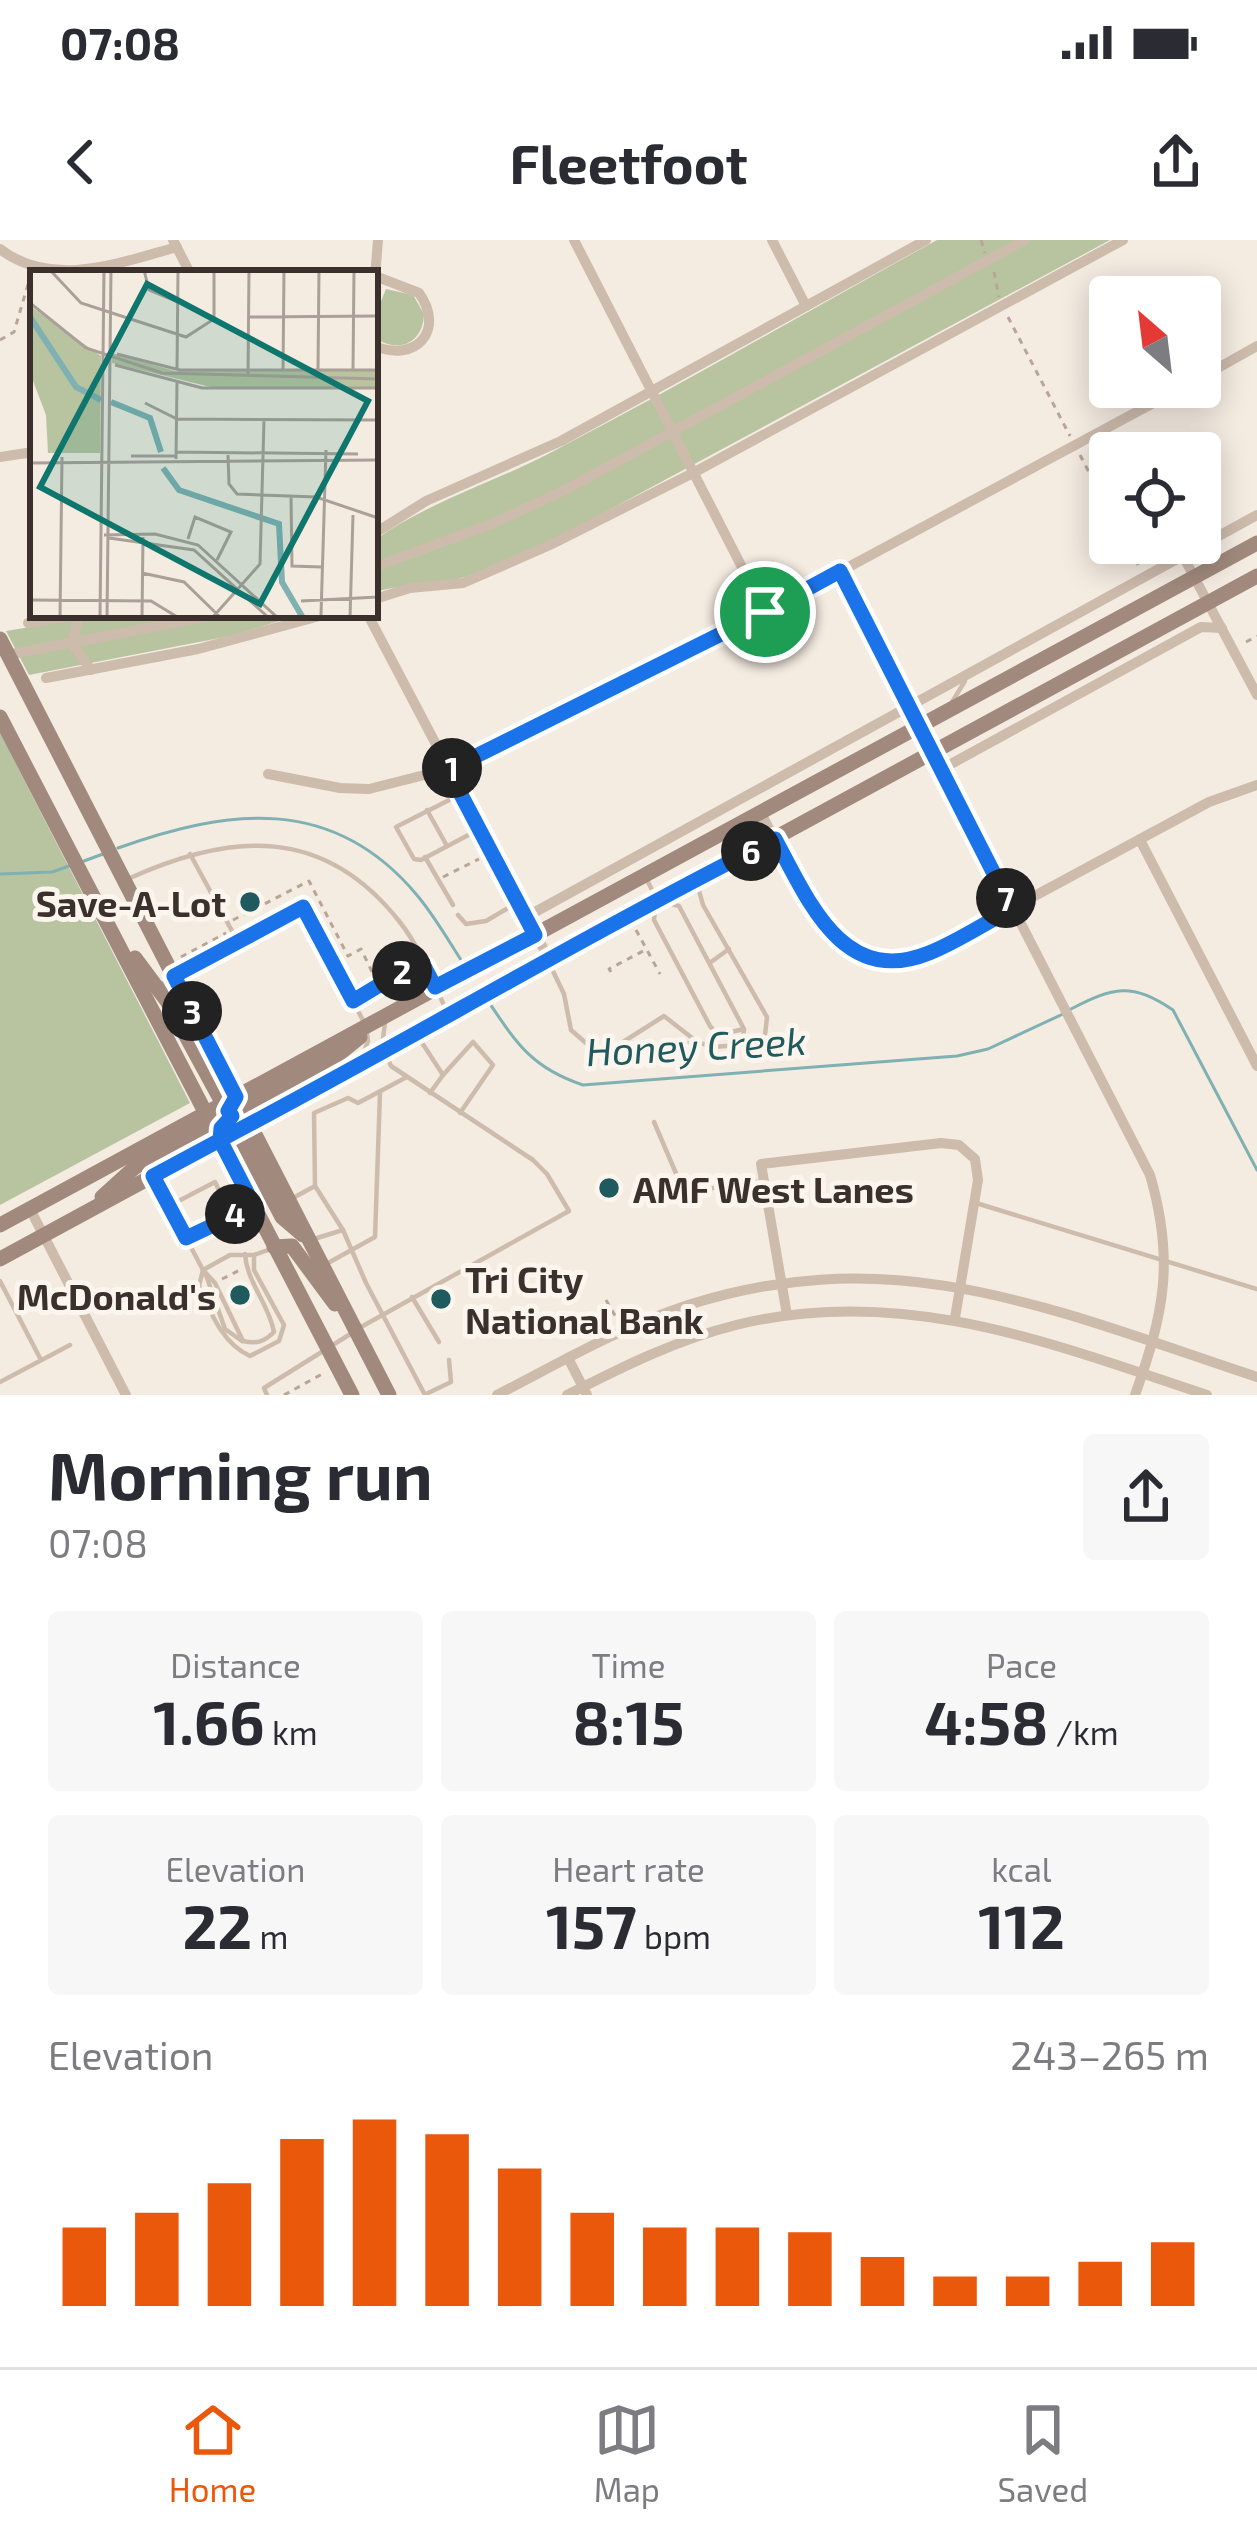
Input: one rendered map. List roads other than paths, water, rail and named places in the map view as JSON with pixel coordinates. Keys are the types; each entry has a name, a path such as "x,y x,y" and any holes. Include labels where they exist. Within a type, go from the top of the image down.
{"main road":[{"path":"87,1212 134,1168 228,1117 401,1006 1257,543"},
{"path":"0,1225 228,1117 342,1074 657,899 936,762 976,730 1257,576"},
{"path":"3,650 174,976 228,1117 242,1212 274,1247 328,1349 345,1392"},
{"path":"0,717 115,935 228,1117 286,1222 310,1240"},
{"path":"0,1259 153,1176 228,1117"},
{"path":"228,1117 289,1200 389,1395"},
{"path":"274,1247 292,1246 356,1330"}],"street":[{"path":"375,270 377,240"},
{"path":"574,240 765,612"},
{"path":"772,240 806,306"},
{"path":"378,531 426,501 546,449 652,393 926,240"},
{"path":"378,566 530,506 1024,240"},
{"path":"378,598 410,588 451,586 489,573 693,473 1123,240"},
{"path":"74,270 110,265 175,244"},
{"path":"0,249 20,264 49,270"},
{"path":"378,277 419,293 430,319 427,334 412,346 393,352 378,347"},
{"path":"1221,366 1257,346"},
{"path":"268,774 369,789 448,770 765,612 1146,408"},
{"path":"0,458 30,453"},
{"path":"1221,535 1257,515"},
{"path":"526,917 1168,564"},
{"path":"1187,564 1257,695"},
{"path":"840,571 1150,1175 1163,1219 1167,1260 1154,1343 1135,1395"},
{"path":"28,622 57,618"},
{"path":"71,644 77,618"},
{"path":"3,650 71,644 200,618"},
{"path":"46,678 198,649 312,618"},
{"path":"370,618 550,962"},
{"path":"936,762 1012,730 1201,627 1222,628"},
{"path":"71,644 91,670"},
{"path":"761,813 832,937 863,956 896,961 927,954 1209,802 1257,784"},
{"path":"1140,840 1257,1066"},
{"path":"787,1315 761,1164 940,1143 959,1145 974,1159 978,1180 955,1318"},
{"path":"30,1209 127,1395"},
{"path":"497,1395 684,1306 783,1282 842,1278 960,1286 1008,1296 1257,1377"},
{"path":"567,1395 585,1391 680,1342 787,1315 857,1311 955,1318 1007,1330 1207,1395"},
{"path":"568,1358 585,1391"}],"lane":[{"path":"1154,653 1174,622"},
{"path":"937,717 977,668"},
{"path":"976,730 1012,730"},
{"path":"460,794 396,827 414,859 479,830"},
{"path":"427,810 447,847"},
{"path":"122,874 220,846 251,844 316,856 364,884 400,921 457,1013"},
{"path":"190,854 238,942"},
{"path":"425,857 453,905"},
{"path":"645,875 657,899 654,920 710,1026 718,1035 744,1029"},
{"path":"607,1052 664,1016 696,1041 711,1046 742,1045 765,1035 767,1017 704,905 695,880"},
{"path":"657,899 679,906 744,1029 742,1045"},
{"path":"458,915 466,924 475,924 518,903"},
{"path":"151,990 303,907 353,1001 371,1024 366,1050 342,1074 348,1098 358,1103 405,1078"},
{"path":"711,962 729,950"},
{"path":"550,962 564,994 571,1030 580,1041 607,1052 671,1049 696,1041"},
{"path":"353,1001 411,966 425,968"},
{"path":"267,1395 264,1388 356,1330 569,1211 541,1167 391,1066 382,1052 383,1029 401,1006"},
{"path":"416,1034 443,1075"},
{"path":"430,1093 473,1042 493,1065 460,1113"},
{"path":"323,1266 375,1238 380,1092"},
{"path":"348,1098 314,1114 315,1186 343,1230 426,1395 451,1382 449,1360"},
{"path":"654,1122 684,1192 764,1181"},
{"path":"153,1176 203,1270 225,1328 256,1344 274,1332 246,1271 244,1254"},
{"path":"169,1206 215,1182 242,1212 186,1238"},
{"path":"289,1200 315,1186"},
{"path":"974,1202 1257,1288"},
{"path":"310,1240 343,1230"},
{"path":"254,1256 254,1270 284,1325 279,1341 250,1356 223,1334 199,1286 203,1270 230,1255 254,1256 274,1247"},
{"path":"203,1270 215,1283 243,1341"},
{"path":"0,1282 41,1360"},
{"path":"412,1297 439,1342"},
{"path":"0,1382 70,1345"}],"waterway":[{"name":"Honey Creek","path":"118,848 238,819 314,825 349,839 384,862 423,902 463,963"},
{"name":"Honey Creek","path":"84,861 103,854"},
{"name":"Honey Creek","path":"0,874 52,872 69,866"},
{"name":"Honey Creek","path":"1071,1009 1122,991 1145,995 1173,1010 1257,1170"},
{"name":"Honey Creek","path":"488,1001 527,1053 551,1071 583,1085 957,1056 988,1049 1063,1014"}],"place":[{"name":"Save-A-Lot","path":"250,902"},
{"name":"AMF West Lanes","path":"609,1188"},
{"name":"McDonald's","path":"240,1295"},
{"name":"Tri City National Bank","path":"441,1299"}]}
